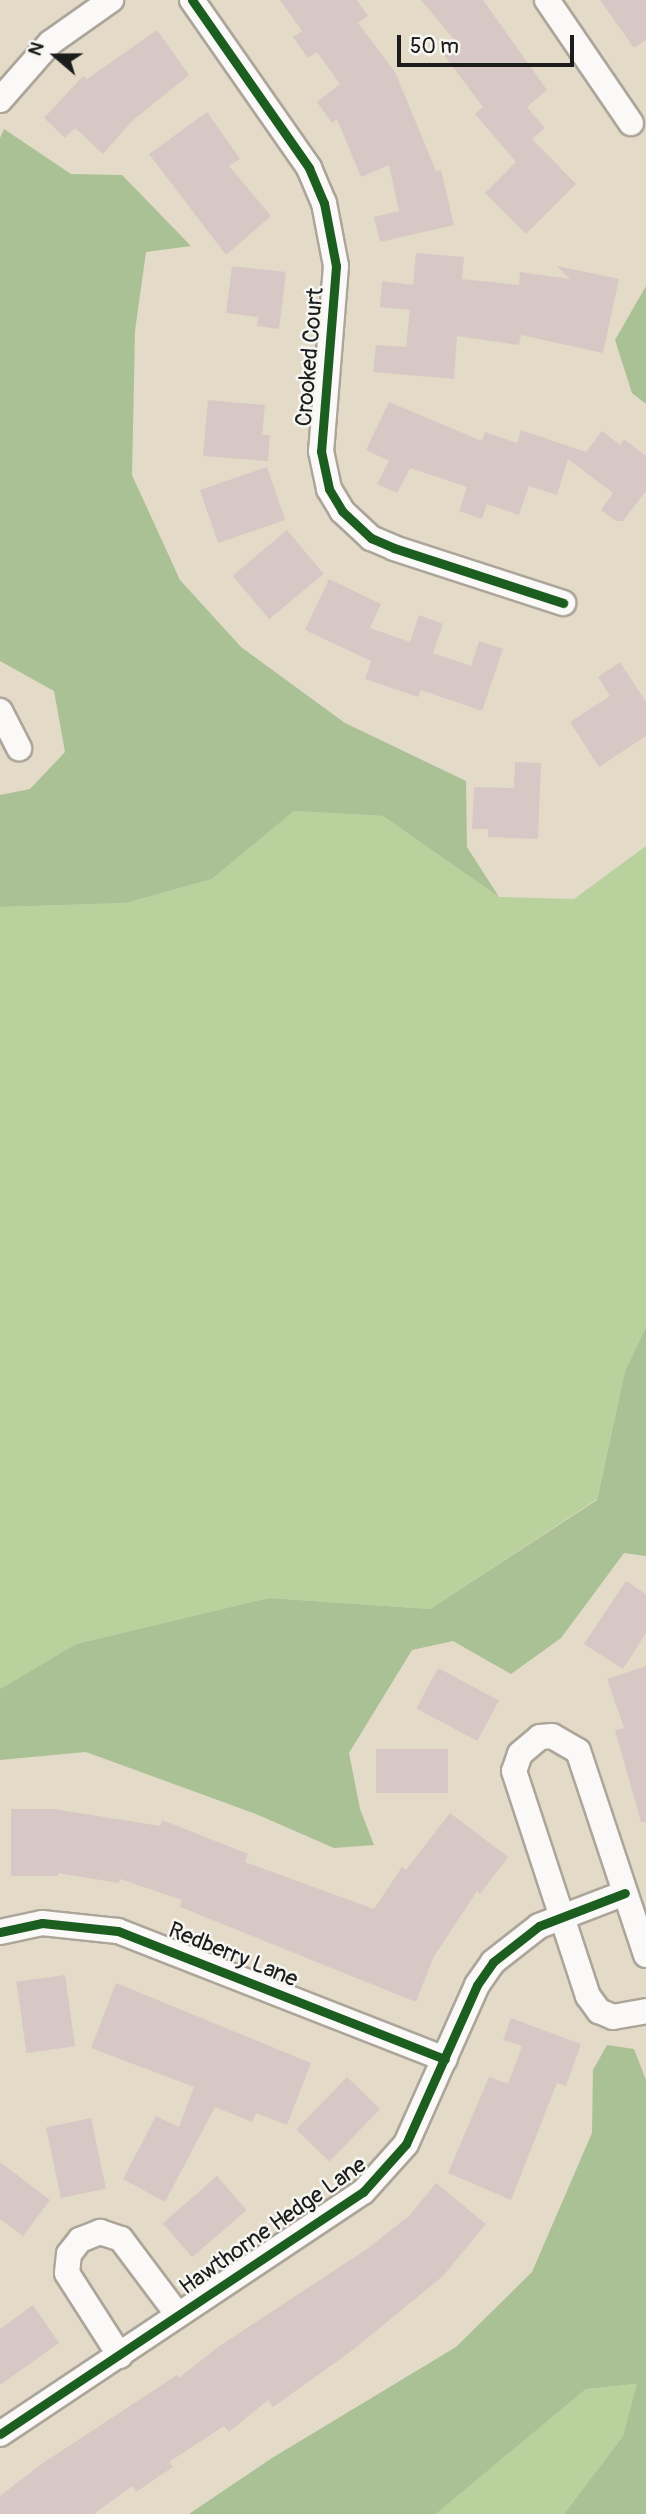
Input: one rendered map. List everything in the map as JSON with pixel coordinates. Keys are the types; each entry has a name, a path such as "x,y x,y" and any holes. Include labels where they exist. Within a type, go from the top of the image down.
{"street":[{"path":"0,100 50,43 111,0"},
{"name":"Crooked Court","path":"192,0 309,168 324,203 336,265 321,451 330,489 342,511 371,538 394,548 562,603"},
{"path":"547,0 631,122"},
{"path":"0,711 19,748"},
{"path":"646,1955 578,1751 552,1736 540,1737 520,1754 514,1771 588,1996 599,2011 613,2017 646,2011"},
{"name":"Hawthorne Hedge Lane","path":"0,2434 363,2192 387,2170 417,2126 477,1985 493,1962 514,1941 562,1917 625,1893"},
{"name":"Redberry Lane","path":"0,1931 43,1923 80,1924 118,1931 445,2059"},
{"path":"120,2356 67,2273 69,2254 80,2240 100,2232 121,2239 178,2315"}],"green space":[{"path":"4,129 71,174 122,175 191,246 146,252 135,331 132,475 180,580 241,647 345,723 466,781 467,847 499,897 383,816 294,811 212,879 126,903 0,907 0,795 30,789 65,752 54,691 0,661 0,138"},
{"path":"646,286 646,404 632,393 615,340"},
{"path":"294,811 383,816 499,897 574,899 646,846 646,1327 625,1371 597,1499 430,1609 269,1598 76,1644 0,1689 0,907 126,903 212,879"},
{"path":"646,1327 646,1556 624,1553 561,1638 511,1674 453,1641 412,1650 349,1753 360,1809 374,1845 334,1848 256,1814 86,1752 0,1760 0,1689 76,1644 269,1598 430,1609 597,1500 625,1371"},
{"path":"607,2045 634,2049 646,2080 646,2514 564,2514 623,2436 637,2384 586,2389 436,2514 189,2514 272,2458 456,2347 532,2272 592,2133 593,2070"},
{"path":"638,2384 623,2436 564,2514 436,2514 586,2389"}],"building":[{"path":"280,0 357,0 368,16 358,23 395,72 436,171 441,170 454,225 380,242 374,217 399,211 389,165 361,177 337,119 332,123 317,102 340,84 317,52 308,58 293,37 302,31"},
{"path":"421,0 483,0 547,90 527,107 545,128 532,139 576,184 526,234 485,193 516,162 475,114 483,107 443,54 457,43"},
{"path":"600,0 646,0 646,40 634,48"},
{"path":"157,30 189,75 132,121 103,154 75,128 65,138 44,118 83,76 87,79"},
{"path":"207,112 240,159 229,166 271,216 226,255 149,154"},
{"path":"416,253 464,257 462,279 519,285 520,272 570,279 557,266 619,279 603,353 521,335 519,345 457,336 454,379 373,372 376,345 406,347 410,310 380,307 382,281 413,285"},
{"path":"232,266 286,272 279,329 257,326 258,317 226,313"},
{"path":"208,400 265,405 262,435 270,435 268,461 203,456"},
{"path":"389,402 482,441 485,432 517,443 521,430 586,452 602,431 620,445 624,439 646,456 646,491 623,521 616,521 601,510 613,493 568,459 557,495 529,486 519,515 487,504 482,519 459,511 467,487 410,468 397,493 377,484 389,461 366,450"},
{"path":"267,467 285,520 218,543 200,490"},
{"path":"287,530 324,574 269,619 233,576"},
{"path":"329,579 381,604 370,628 410,642 419,615 443,624 433,653 471,666 479,641 503,649 482,711 421,690 418,697 365,679 371,661 305,630"},
{"path":"620,662 646,702 646,736 599,767 570,722 610,696 598,677"},
{"path":"515,762 541,763 538,839 488,837 488,829 472,829 474,787 514,788"},
{"path":"626,1581 646,1594 646,1633 623,1669 584,1644"},
{"path":"646,1666 646,1822 641,1822 615,1730 624,1728 607,1679"},
{"path":"438,1668 499,1700 477,1741 416,1709"},
{"path":"376,1749 448,1749 448,1793 376,1793"},
{"path":"11,1809 54,1809 160,1826 162,1820 248,1854 245,1862 374,1909 402,1867 406,1870 450,1813 508,1857 480,1894 477,1891 433,1958 416,2002 180,1907 182,1900 120,1879 119,1883 58,1873 58,1876 11,1876"},
{"path":"65,1975 75,2046 26,2053 16,1982"},
{"path":"116,1983 311,2063 287,2125 256,2113 252,2122 215,2107 165,2202 123,2179 156,2116 179,2127 194,2087 91,2048"},
{"path":"511,2018 581,2044 566,2086 557,2083 511,2200 448,2173 489,2077 508,2084 522,2046 503,2040"},
{"path":"347,2077 380,2109 329,2161 296,2130"},
{"path":"91,2118 106,2188 61,2198 46,2128"},
{"path":"0,2162 50,2200 23,2236 0,2219"},
{"path":"217,2176 247,2210 192,2257 163,2223"},
{"path":"436,2183 486,2224 443,2276 354,2349 273,2407 268,2400 229,2432 224,2426 169,2462 173,2467 136,2492 132,2486 94,2514 0,2514 0,2496 40,2465 177,2375 179,2378 218,2347 367,2249 410,2215"},
{"path":"33,2305 59,2343 0,2385 0,2329"}],"cycle path":[{"path":"192,0 309,168 324,203 336,266 321,451 329,489 342,511 371,538 394,548 563,603"},
{"path":"0,2434 363,2192 406,2144 477,1985 493,1962 539,1926 625,1893"},
{"path":"0,1932 42,1923 118,1931 445,2059"}]}
